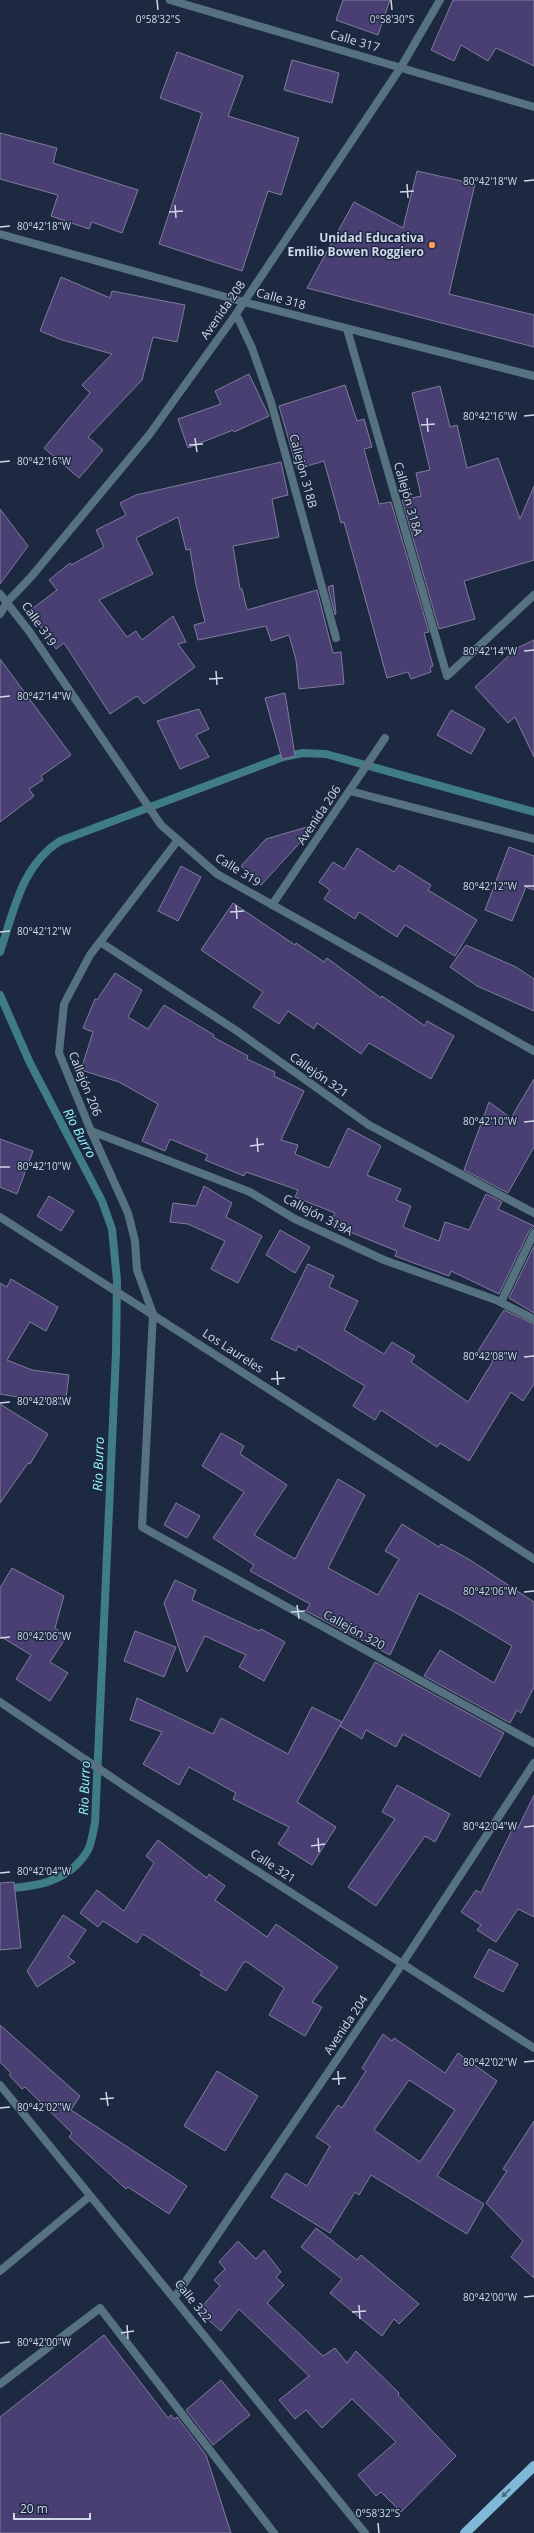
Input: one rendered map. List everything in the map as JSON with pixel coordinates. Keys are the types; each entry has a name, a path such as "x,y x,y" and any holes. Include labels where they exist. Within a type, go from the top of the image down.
{"main road":[{"path":"465,2533 534,2466"}],"street":[{"name":"Calle 317","path":"170,0 534,107"},
{"name":"Avenida 208","path":"0,614 8,601 31,577 149,435 236,314 401,67 440,0"},
{"name":"Calle 318","path":"0,234 244,302 534,376"},
{"name":"Callejón 318B","path":"236,314 252,348 271,402 336,638"},
{"name":"Callejón 318A","path":"347,329 447,676 534,595"},
{"name":"Calle 319","path":"0,594 8,601 131,778 161,825 217,874 534,1052"},
{"name":"Avenida 206","path":"272,905 350,791 384,738"},
{"path":"350,791 534,838"},
{"name":"Callejón 206","path":"153,1314 137,1270 135,1241 128,1213 91,1131 59,1052 64,1004 90,955 178,840"},
{"name":"Callejón 321","path":"100,942 237,1031 369,1125 534,1213"},
{"name":"Callejón 319A","path":"91,1131 250,1192 295,1219 384,1260 501,1302 534,1319"},
{"name":"Los Laureles","path":"0,1217 534,1559"},
{"path":"501,1302 534,1233"},
{"name":"Callejón 320","path":"153,1314 142,1527 534,1743"},
{"name":"Calle 321","path":"0,1702 138,1795 534,2048"},
{"name":"Avenida 204","path":"174,2297 402,1964 534,1763"},
{"name":"Calle 322","path":"0,2085 365,2533"},
{"path":"0,2271 90,2196"},
{"path":"0,2384 100,2308 274,2533"}],"building":[{"path":"343,0 390,0 378,35 336,20"},
{"path":"453,0 534,0 534,66 496,48 488,61 461,45 454,61 431,50"},
{"path":"177,52 243,76 228,116 299,138 281,195 268,191 242,271 159,244 202,113 160,98"},
{"path":"292,60 339,73 332,103 284,90"},
{"path":"0,133 57,148 53,163 138,190 122,233 92,222 89,229 51,216 58,195 0,179"},
{"path":"417,171 475,184 449,294 534,315 534,347 307,288 354,202 403,228"},
{"path":"61,277 110,298 112,291 185,305 177,342 153,337 142,380 88,437 103,450 79,478 44,448 90,393 82,385 112,354 62,340 40,331"},
{"path":"249,374 269,416 234,432 233,430 188,448 178,419 221,404 215,391"},
{"path":"345,385 357,421 364,419 372,447 364,449 379,504 391,502 429,632 424,633 433,666 430,667 431,672 411,679 408,672 387,678 344,522 341,523 324,461 297,469 279,406"},
{"path":"440,386 450,427 457,425 467,468 498,458 520,519 534,486 534,560 464,581 475,619 439,629 402,500 421,496 416,473 430,470 412,393"},
{"path":"281,462 288,495 272,499 279,537 233,546 240,589 242,589 247,610 317,590 333,653 341,652 344,684 299,689 296,660 289,635 271,641 266,626 198,640 194,625 205,622 196,585 190,549 186,550 178,517 136,538 153,574 99,600 127,637 136,631 142,640 173,616 186,642 178,644 195,667 144,704 137,696 110,714 64,643 56,649 29,611 57,590 49,580 70,563 71,565 104,547 96,530 126,515 120,503 136,495"},
{"path":"0,509 28,546 0,584"},
{"path":"333,585 336,614 335,615 328,587"},
{"path":"534,640 534,757 515,717 508,723 475,687 517,648"},
{"path":"0,659 71,755 41,776 43,780 29,789 34,796 0,822"},
{"path":"285,693 295,756 282,759 265,698"},
{"path":"199,709 209,729 196,735 209,757 180,769 157,721"},
{"path":"451,710 485,729 471,754 437,735"},
{"path":"317,824 261,885 241,866 266,839"},
{"path":"509,847 534,856 534,890 526,887 512,921 485,910"},
{"path":"357,848 394,872 399,865 431,885 428,890 477,920 455,956 405,925 397,937 359,912 355,919 324,899 330,890 319,882 333,862 344,869"},
{"path":"181,866 201,877 178,921 158,911"},
{"path":"233,903 295,945 296,943 324,962 327,958 381,998 382,996 425,1026 427,1021 454,1036 431,1079 369,1043 361,1054 317,1023 314,1029 288,1011 279,1024 253,1007 263,992 201,950"},
{"path":"466,945 516,967 534,979 534,1011 477,986 450,967"},
{"path":"115,973 142,990 128,1017 148,1029 164,1005 214,1035 213,1037 248,1056 247,1059 275,1072 274,1076 304,1091 281,1140 298,1145 295,1154 329,1168 348,1128 381,1146 367,1175 401,1189 396,1200 411,1206 403,1227 439,1241 445,1222 469,1230 486,1194 502,1202 498,1209 534,1226 529,1231 499,1294 451,1271 449,1276 395,1256 397,1251 330,1224 335,1213 295,1197 298,1190 246,1172 244,1176 205,1160 208,1155 170,1139 165,1151 142,1141 158,1104 119,1082 81,1070 93,1032 83,1028 95,999 97,1000"},
{"path":"534,1079 534,1147 508,1193 464,1170 489,1102 511,1118"},
{"path":"0,1139 33,1151 17,1194 0,1187"},
{"path":"204,1186 232,1203 226,1217 262,1236 238,1283 211,1269 225,1241 188,1224 170,1222 173,1203 196,1206"},
{"path":"49,1196 74,1211 61,1231 37,1216"},
{"path":"280,1230 310,1247 295,1273 266,1255"},
{"path":"534,1246 534,1313 509,1298"},
{"path":"308,1264 334,1276 329,1287 358,1301 344,1330 384,1354 392,1342 415,1356 411,1362 468,1402 493,1361 478,1351 504,1310 534,1324 534,1384 523,1401 511,1392 469,1461 440,1443 437,1447 381,1410 375,1420 353,1406 365,1386 298,1346 296,1351 271,1339"},
{"path":"11,1279 58,1307 46,1331 30,1322 7,1360 32,1370 69,1375 65,1405 0,1394 0,1283 7,1287"},
{"path":"0,1404 48,1434 30,1464 28,1463 0,1503"},
{"path":"221,1433 244,1446 240,1454 287,1485 254,1535 295,1559 338,1479 365,1495 328,1568 378,1595 399,1559 385,1551 402,1524 439,1547 441,1544 470,1560 534,1602 534,1687 521,1713 517,1710 510,1723 424,1676 440,1650 494,1683 512,1646 460,1615 419,1593 390,1655 306,1611 310,1604 250,1571 254,1565 213,1538 244,1492 202,1466"},
{"path":"176,1503 200,1516 187,1538 164,1525"},
{"path":"12,1568 64,1596 55,1628 67,1636 50,1662 68,1673 50,1701 16,1679 31,1655 0,1636 0,1588"},
{"path":"175,1580 196,1590 192,1600 259,1631 261,1629 285,1642 264,1681 239,1667 246,1655 205,1636 187,1672 164,1603"},
{"path":"135,1631 176,1647 164,1677 124,1661"},
{"path":"375,1662 504,1733 480,1777 403,1734 396,1747 366,1730 362,1739 340,1726"},
{"path":"137,1698 213,1734 221,1718 288,1754 312,1707 342,1722 297,1802 336,1827 312,1865 278,1844 289,1827 233,1799 236,1793 189,1767 179,1785 143,1764 162,1732 130,1720"},
{"path":"397,1785 450,1814 435,1842 425,1836 376,1906 348,1887 395,1819 382,1812"},
{"path":"534,1795 534,1917 518,1909 496,1942 477,1930 481,1925 461,1912 476,1890 481,1893 514,1826 518,1828"},
{"path":"158,1840 207,1878 209,1874 225,1886 215,1900 267,1937 276,1924 338,1967 312,2002 322,2007 305,2036 269,2015 284,1988 247,1962 244,1962 226,1991 200,1975 202,1972 143,1934 137,1943 103,1921 98,1927 80,1913 97,1890 124,1911 154,1863 146,1856"},
{"path":"14,1882 21,1948 0,1950 0,1883"},
{"path":"63,1915 86,1930 68,1957 75,1962 37,1987 27,1971"},
{"path":"489,1949 518,1964 503,1992 474,1977"},
{"path":"0,2025 80,2096 71,2110 187,2186 169,2214 128,2187 126,2189 69,2137 72,2133 25,2087 22,2089 9,2075 11,2073 0,2062"},
{"path":"383,2034 392,2041 394,2038 445,2073 458,2053 497,2081 437,2176 484,2204 467,2234 371,2175 359,2195 355,2192 330,2233 271,2197 286,2173 307,2186 330,2146 316,2137 338,2105 342,2108 366,2071 362,2068","holes":["409,2080 455,2110 420,2162 374,2130"]},
{"path":"217,2071 258,2096 225,2151 184,2126"},
{"path":"534,2121 534,2278 511,2257 523,2241 486,2203 507,2171 503,2169"},
{"path":"316,2228 357,2260 361,2255 419,2304 399,2324 394,2319 382,2336 330,2293 342,2279 301,2247"},
{"path":"238,2241 256,2259 264,2250 281,2272 276,2277 284,2285 267,2303 323,2356 335,2348 347,2363 356,2351 399,2393 398,2395 456,2456 401,2512 381,2492 376,2496 358,2475 396,2442 352,2399 322,2428 306,2410 295,2419 279,2400 309,2376 239,2309 221,2331 198,2311 220,2286 214,2280 225,2269 219,2262"},
{"path":"104,2335 168,2418 171,2415 174,2419 177,2417 206,2455 231,2533 0,2533 0,2417"},
{"path":"221,2380 250,2415 213,2445 186,2410"}],"waterway":[{"path":"0,952 15,905 28,876 36,863 47,851 60,841 283,757 303,753 326,754 534,812"},
{"name":"Rio Burro","path":"0,995 30,1063 102,1201 112,1229 117,1280 116,1353 95,1823 88,1850 71,1870 50,1881 25,1887 0,1889"}],"place":[{"name":"Unidad Educativa Emilio Bowen Roggiero","path":"432,245"}]}
